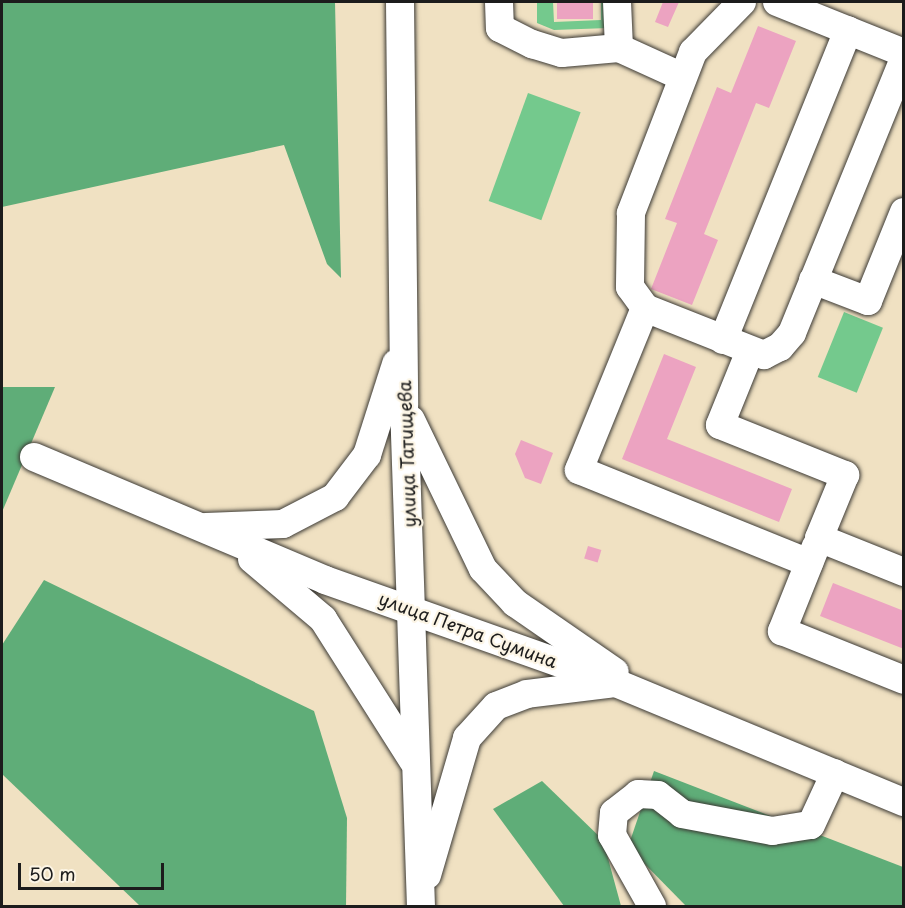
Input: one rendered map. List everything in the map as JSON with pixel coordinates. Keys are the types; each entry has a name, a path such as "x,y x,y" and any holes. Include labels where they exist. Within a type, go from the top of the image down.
{"street":[{"name":"улица Татищева","path":"400,2 404,405 412,609 413,760 421,900"},
{"path":"499,2 500,28 532,44 562,52 619,48 683,77"},
{"path":"617,2 619,48"},
{"path":"742,2 699,42 683,77 631,217 630,287 645,308 750,351 764,355 780,347 813,280 903,58"},
{"path":"777,2 903,53"},
{"path":"723,339 848,30"},
{"path":"813,280 868,301 903,212"},
{"path":"645,308 579,470 814,551 903,572"},
{"path":"200,527 283,524 335,496 367,455 404,339"},
{"path":"750,351 720,425 845,475 782,631 903,680"},
{"path":"404,405 483,569 514,603 657,700"},
{"name":"улица Петра Сумина","path":"34,457 232,542 616,683 903,802"},
{"path":"232,542 323,619 413,760"},
{"path":"421,900 467,738 496,706 527,694 616,683"},
{"path":"652,906 612,835 614,813 638,794 658,795 682,813 772,831 811,825 835,773"}],"green space":[{"path":"2,2 335,2 341,278 327,264 284,145 2,207"},
{"path":"537,2 553,2 554,22 601,20 601,2 612,2 608,28 554,30 537,23"},
{"path":"528,93 581,112 541,220 489,201"},
{"path":"844,312 883,328 857,393 818,377"},
{"path":"2,387 55,387 2,512"},
{"path":"44,580 314,711 347,818 346,906 140,906 2,774 2,645"},
{"path":"654,771 903,867 903,906 686,906 628,847"},
{"path":"542,781 603,840 621,906 564,906 493,809"}],"building":[{"path":"557,2 593,2 593,19 557,19"},
{"path":"663,2 679,2 668,27 655,22"},
{"path":"758,26 796,41 769,108 756,103 704,234 718,240 692,305 651,289 677,223 665,219 717,87 731,93"},
{"path":"664,354 696,367 667,439 792,489 779,522 622,459"},
{"path":"521,440 553,453 541,484 525,478 515,454"},
{"path":"588,546 601,550 598,563 584,558"},
{"path":"833,583 904,611 904,649 820,616"}]}
